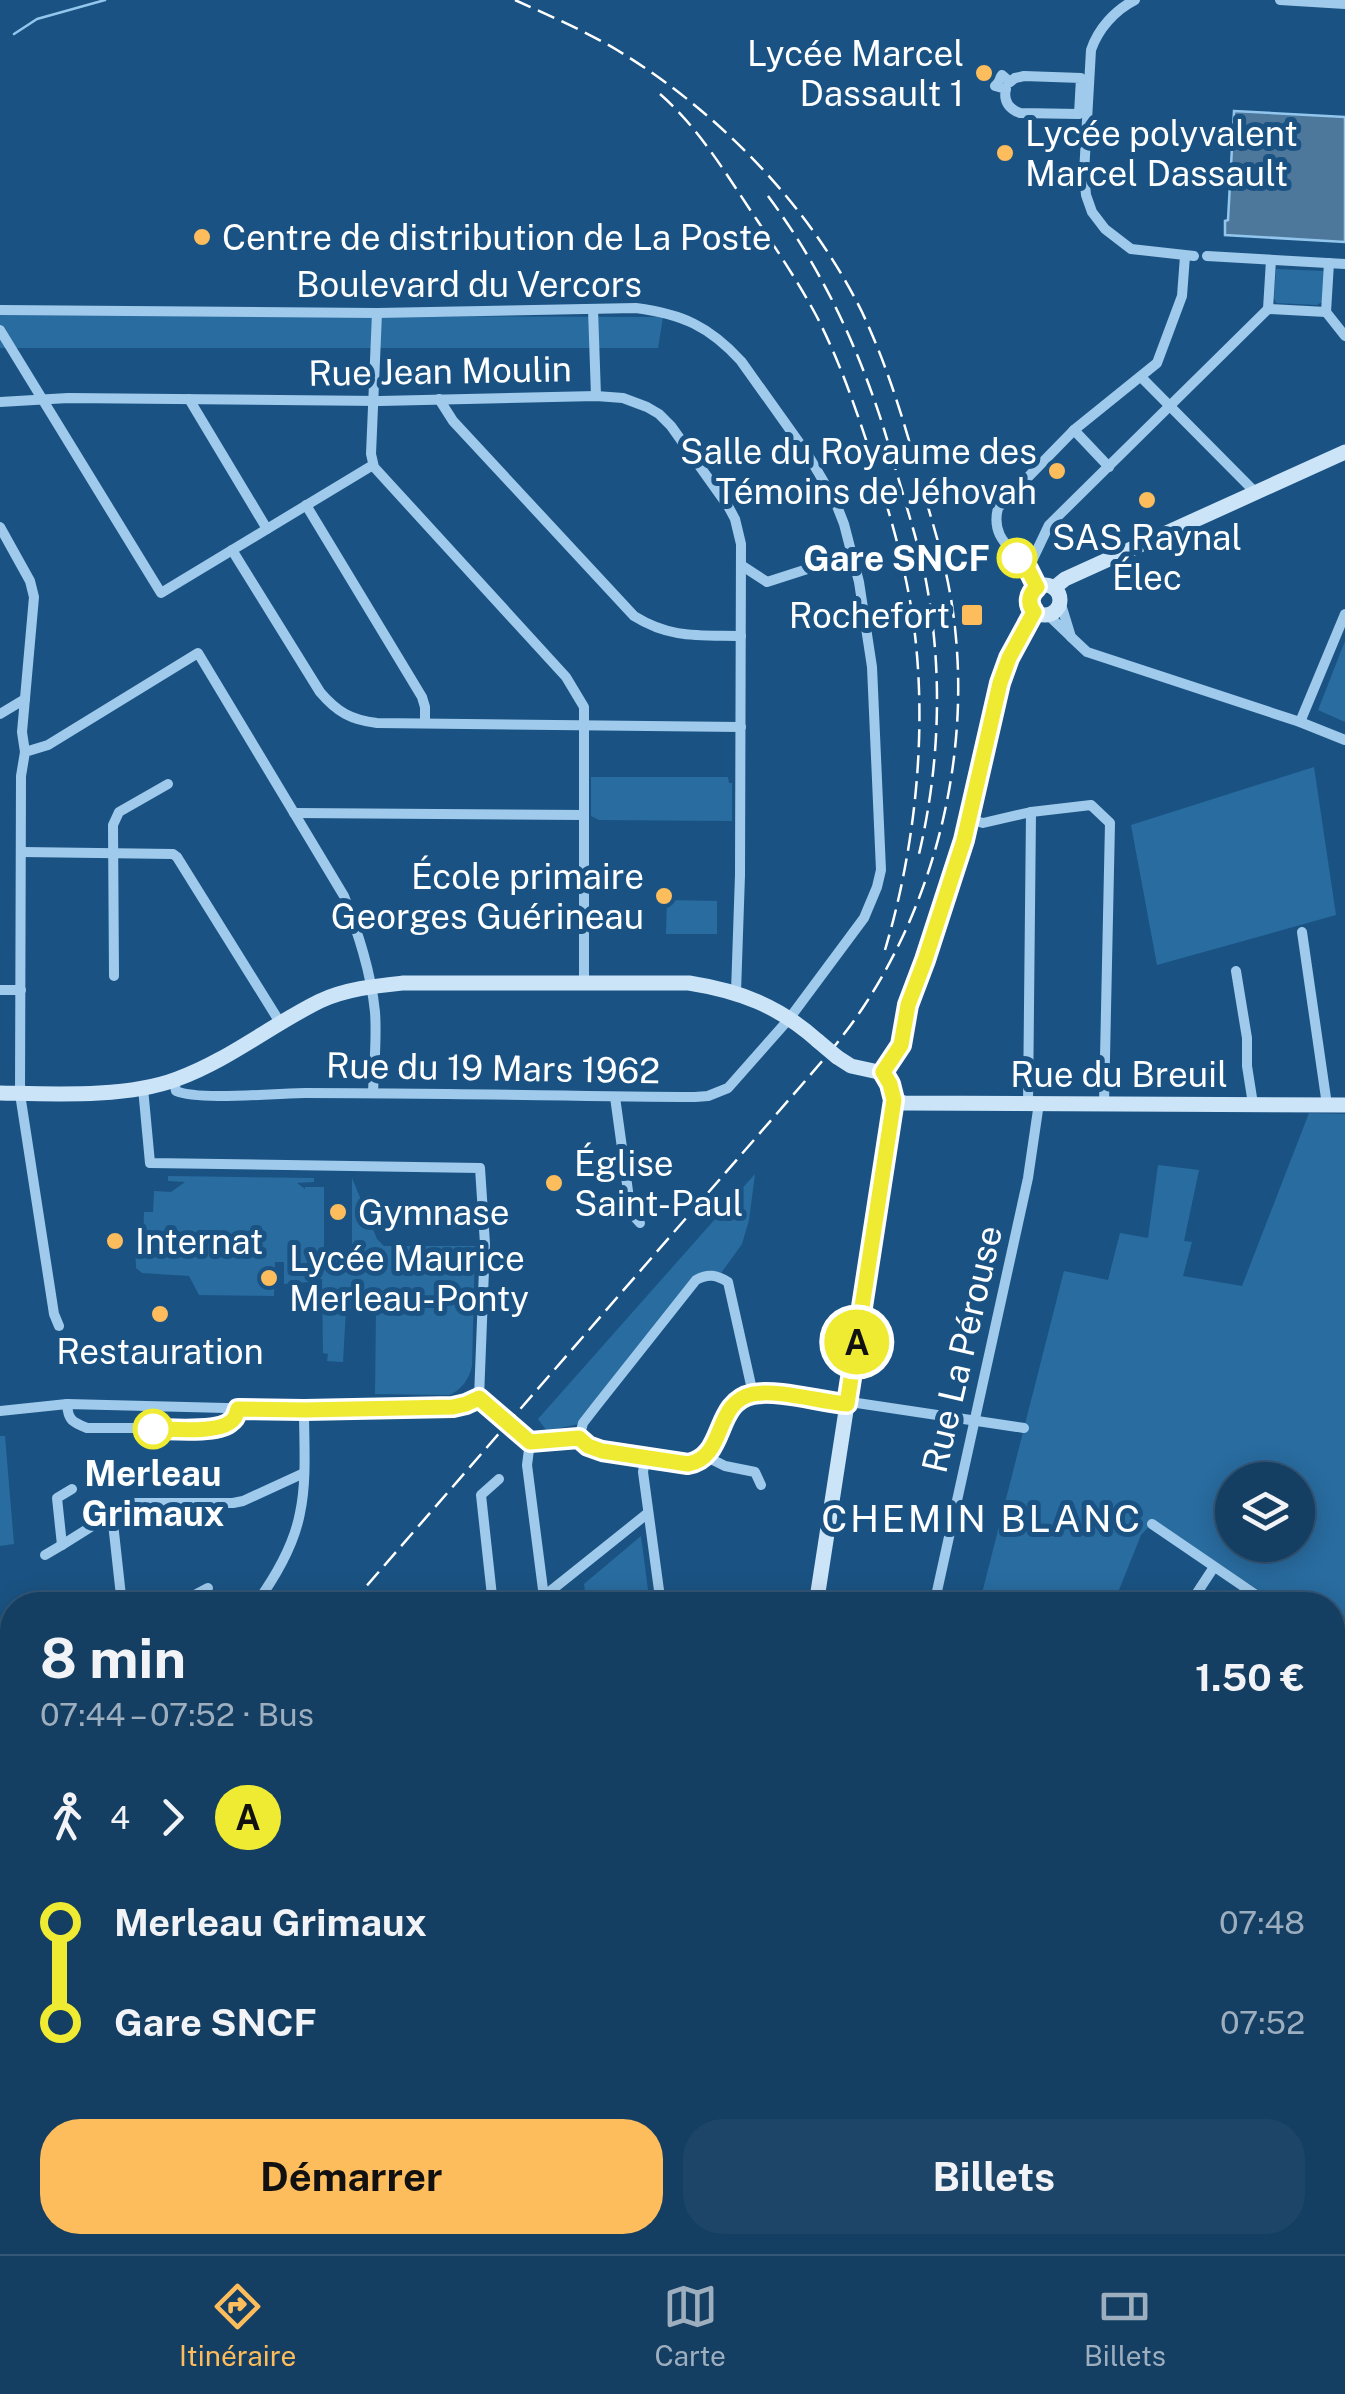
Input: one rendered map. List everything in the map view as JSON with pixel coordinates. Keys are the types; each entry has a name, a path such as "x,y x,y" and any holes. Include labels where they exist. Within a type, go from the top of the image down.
{"street":[{"path":"1136,0 1126,4 1096,34 1092,50 1084,173 1092,212 1105,229 1131,249 1345,264"},
{"path":"1280,0 1345,4"},
{"path":"1002,75 1010,82 1019,77 1081,78 1078,114 1020,114 1006,102 1006,89 995,86 1002,75"},
{"path":"1070,637 1050,592 998,537 998,508 1074,430 1157,363 1195,256"},
{"path":"1028,569 1049,525 1268,308 1270,260"},
{"path":"1329,264 1326,312 1345,336"},
{"name":"Boulevard du Vercors","path":"0,310 377,313 636,308 671,314 705,328 730,349 824,481 844,524 859,582 872,667 880,870 877,887 864,918 789,1020"},
{"path":"1268,308 1326,312"},
{"path":"594,309 596,396"},
{"path":"377,313 373,465 566,677 584,707 584,982"},
{"path":"0,330 160,592 373,465"},
{"path":"1142,378 1256,493"},
{"name":"Rue Jean Moulin","path":"0,402 596,396 633,401 659,414 734,519 741,544 736,992"},
{"path":"439,399 453,421 634,616 675,634 741,636"},
{"path":"189,400 267,529"},
{"path":"1074,430 1109,467"},
{"path":"1345,452 1073,575 1050,592 1030,595 1041,614 1088,652 1345,740"},
{"path":"306,505 422,697 425,723"},
{"path":"0,528 33,590 22,732 25,752 21,776 20,1094 59,1326"},
{"path":"232,550 320,692 344,715 360,721 741,726"},
{"path":"741,564 767,582 852,555"},
{"path":"883,1072 901,1045 908,1005 970,820 1000,683 1009,658 1041,614 1056,610 1050,592"},
{"path":"1300,722 1345,614"},
{"path":"25,752 48,745 198,654 344,896 372,986 373,1093"},
{"path":"0,714 25,699"},
{"path":"114,976 113,825 119,812 168,784"},
{"path":"970,820 983,823 1030,812 1091,805 1110,823 1104,1104"},
{"name":"Rue La Pérouse","path":"937,1592 1028,1178 1034,1103 1030,812"},
{"path":"294,813 584,815"},
{"path":"22,852 169,853 177,857 281,1024"},
{"path":"1302,932 1327,1105"},
{"path":"1236,971 1253,1104"},
{"path":"0,1094 112,1092 174,1080 212,1064 321,1001 372,986 404,983 689,983 756,1000 860,1069 883,1072"},
{"path":"0,990 21,990"},
{"name":"Rue du 19 Mars 1962","path":"174,1080 176,1091 183,1094 695,1097 728,1088 789,1020"},
{"path":"818,1592 894,1100 883,1072"},
{"path":"143,1088 150,1163 480,1168 484,1244 479,1398"},
{"path":"615,1096 631,1213 640,1223"},
{"name":"Rue du Breuil","path":"894,1100 904,1104 1345,1105"},
{"path":"579,1438 583,1423 596,1405 696,1280 705,1275 719,1276 728,1282 752,1394"},
{"path":"479,1398 530,1442 579,1438 602,1451 688,1464 707,1456 728,1413 752,1394 856,1403 1024,1428"},
{"path":"0,1410 67,1404 304,1410 453,1407 479,1398"},
{"path":"67,1404 68,1418 87,1428 210,1428 234,1420 238,1409"},
{"path":"263,1592 301,1510 304,1410"},
{"path":"530,1442 528,1465 543,1592"},
{"path":"707,1456 725,1466 755,1472 761,1485"},
{"path":"645,1459 643,1472 659,1592"},
{"path":"46,1555 134,1502 242,1501 304,1473"},
{"path":"492,1592 481,1495 499,1480"},
{"path":"62,1545 57,1498 72,1489"},
{"path":"554,1592 648,1513"},
{"path":"112,1514 121,1592"},
{"path":"1152,1524 1252,1592"},
{"path":"1197,1592 1214,1566"},
{"path":"200,1592 208,1588"}],"shaded area":[{"path":"1234,111 1345,117 1345,242 1225,235"},
{"path":"1276,269 1324,271 1322,302 1276,303"},
{"path":"0,315 663,317 658,348 0,348"},
{"path":"1345,641 1345,722 1318,710"},
{"path":"1314,767 1336,915 1157,965 1131,825"},
{"path":"591,777 728,777 732,783 732,821 599,820 591,816"},
{"path":"667,900 717,901 717,934 666,934"},
{"path":"1309,1113 1345,1114 1345,1592 1261,1592 1216,1562 1315,1562 1315,1462 1215,1462 1215,1561 1154,1521 1141,1535 1118,1592 982,1592 1064,1271 1108,1280 1120,1233 1148,1238 1158,1165 1199,1170 1184,1241 1192,1242 1183,1276 1242,1286"},
{"path":"755,1174 742,1244 719,1276 705,1275 583,1423 547,1431 538,1419"},
{"path":"168,1176 314,1178 314,1182 297,1183 305,1189 324,1187 324,1259 352,1259 352,1178 377,1239 384,1246 475,1246 472,1366 464,1383 450,1395 375,1394 376,1308 346,1309 343,1362 327,1361 328,1354 323,1353 322,1279 314,1279 314,1286 309,1282 284,1284 284,1262 275,1262 274,1296 199,1295 189,1276 142,1273 136,1268 135,1241 143,1240 144,1212 153,1212 154,1191 171,1192 185,1182 168,1181"},
{"path":"0,1436 5,1436 14,1544 0,1546"},
{"path":"641,1536 648,1592 585,1592 584,1584"}],"waterway":[{"path":"14,34 37,19 105,0"}],"railway":[{"path":"361,1592 856,1018 891,960 914,911 946,808 954,754 957,646 944,564 887,373 862,312 840,273 788,198 758,164 691,102 617,50 515,0"},
{"path":"660,94 713,154 817,317 854,404 896,538 913,619 919,744 905,870 885,950"},
{"path":"768,196 827,290 858,357 883,427 923,566 935,649 937,718 919,854"}],"bus line":[{"name":"A","path":"153,1429 225,1426 234,1420 238,1409 453,1407 479,1398 530,1442 579,1438 602,1451 688,1464 707,1456 728,1413 752,1394 847,1404 894,1100 883,1072 901,1045 908,1005 964,840 1000,683 1034,612 1030,595 1037,587 1017,558"}],"place":[{"name":"Lycée Marcel Dassault 1","path":"984,73"},
{"name":"Lycée polyvalent Marcel Dassault","path":"1005,153"},
{"name":"Centre de distribution de La Poste","path":"202,237"},
{"name":"Salle du Royaume des Témoins de Jéhovah","path":"1057,471"},
{"name":"SAS Raynal Élec","path":"1147,500"},
{"name":"Gare SNCF","path":"1017,558"},
{"name":"Rochefort","path":"972,615"},
{"name":"École primaire Georges Guérineau","path":"664,896"},
{"name":"Église Saint-Paul","path":"554,1183"},
{"name":"Gymnase","path":"338,1212"},
{"name":"Internat","path":"115,1241"},
{"name":"Lycée Maurice Merleau-Ponty","path":"269,1278"},
{"name":"Restauration","path":"160,1314"},
{"name":"Merleau Grimaux","path":"153,1429"}],"district":[{"name":"CHEMIN BLANC","path":"982,1518"}]}
